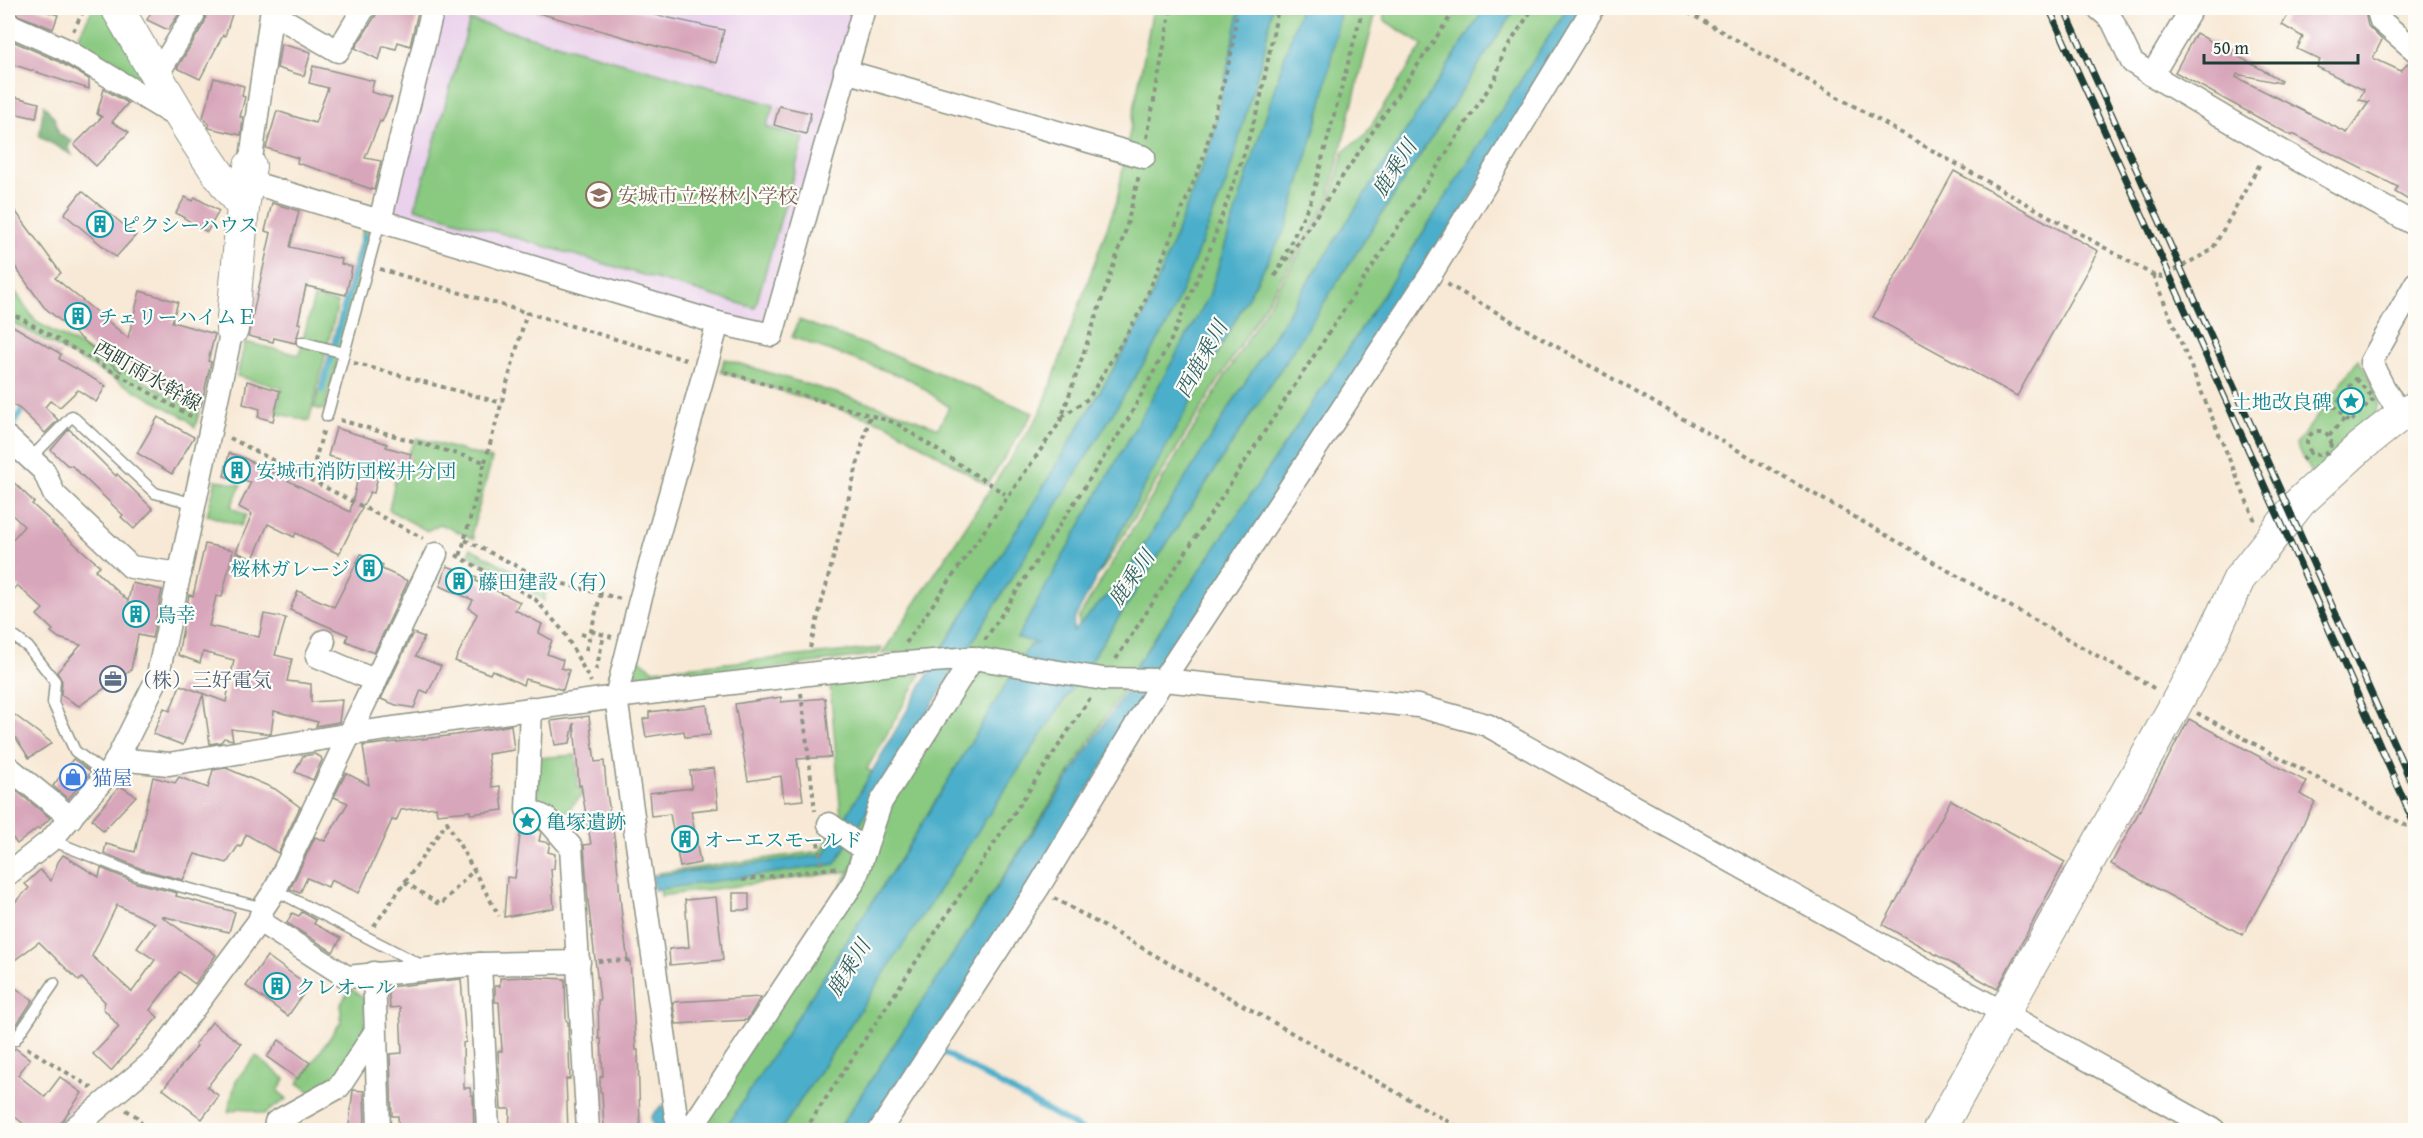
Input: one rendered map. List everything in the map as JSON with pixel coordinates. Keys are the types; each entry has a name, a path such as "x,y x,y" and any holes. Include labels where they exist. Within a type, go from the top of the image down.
{"street":[{"path":"117,8 222,181 246,184 380,221 717,322 772,335 864,8"},
{"path":"8,874 51,840 112,767 157,679 232,329 246,184 272,10 338,51 364,8"},
{"path":"380,221 433,8"},
{"path":"880,1131 1038,888 1163,680 1431,274 1593,8"},
{"path":"2098,8 2112,20 2132,62 2271,145 2415,225"},
{"path":"2152,75 2192,8"},
{"path":"2377,8 2381,21 2415,51"},
{"path":"157,75 193,16"},
{"path":"8,24 64,49 184,121"},
{"path":"845,71 1144,157"},
{"path":"1939,1131 2178,702 2207,648 2238,579 2300,502 2360,447 2411,414 2385,392 2371,362 2415,283"},
{"path":"681,1131 676,1116 616,697 639,604 717,322"},
{"path":"8,438 44,471 54,494 131,567 180,574"},
{"path":"72,1131 156,1059 266,906 436,554"},
{"path":"324,641 317,656 376,681"},
{"path":"690,1131 855,880 839,837 881,802 965,658"},
{"path":"112,767 169,764 351,734 616,697 892,664 965,658 1104,678 1163,680 1418,706 1487,725 2214,1131"},
{"path":"531,708 527,809 546,818 571,847 588,1131"},
{"path":"8,767 71,818"},
{"path":"266,906 347,977 480,964 579,962"},
{"path":"480,964 489,1131"},
{"path":"374,973 379,1131"},
{"path":"275,1131 276,1122 339,1087 375,1032"}],"lane":[{"path":"327,416 380,221"},
{"path":"302,342 330,349 343,356"},
{"path":"30,459 72,416 155,493 195,504"},
{"path":"8,633 28,646 55,681 53,703 75,751 112,767"},
{"path":"51,840 140,876 266,906 367,937 428,968"},
{"path":"11,1038 54,983"}],"path":[{"path":"892,664 1061,417 1126,229 1144,157 1171,8"},
{"path":"1061,417 1089,398 1142,308 1203,159 1232,50 1238,8"},
{"path":"965,658 1126,423 1171,340 1209,252 1244,154 1260,101 1278,8"},
{"path":"1363,8 1311,200 1275,278 1456,8"},
{"path":"805,1131 1496,77 1503,54 1533,8"},
{"path":"1680,8 2162,277 2212,250 2271,145"},
{"path":"368,265 687,360"},
{"path":"1431,274 2178,702 2415,831"},
{"path":"2153,274 2265,546"},
{"name":"西町雨水幹線","path":"8,312 211,428"},
{"path":"460,557 527,312"},
{"path":"343,356 501,403"},
{"path":"721,371 896,423 1005,494"},
{"path":"2356,379 2374,399 2349,423 2345,418 2334,406 2356,379"},
{"path":"810,648 870,415"},
{"path":"310,479 327,416 485,462"},
{"path":"2329,436 2345,418"},
{"path":"2322,432 2329,436 2331,444 2328,451 2321,455 2311,452 2307,441 2311,435 2322,432"},
{"path":"2302,460 2311,452"},
{"path":"465,540 541,578 639,604"},
{"path":"586,650 601,593"},
{"path":"581,634 604,635 618,639"},
{"path":"596,670 604,635"},
{"path":"800,684 839,837 822,869"},
{"path":"367,937 447,822 499,916"},
{"path":"822,869 819,849 839,837"},
{"path":"742,880 822,869"},
{"path":"405,882 440,905 473,871"},
{"path":"1038,888 1463,1131"},
{"path":"579,962 655,959"},
{"path":"11,1038 136,1116 146,1131"}],"shaded area":[{"name":"安城市立桜林小学校","path":"433,8 865,8 772,335 380,221"}],"green space":[{"path":"93,8 104,8 145,77 136,83 74,45"},
{"path":"1153,8 1377,8 1327,204 1104,567 1030,656 942,650 882,654 1041,412 1117,200"},
{"path":"1383,8 1590,8 1162,677 1088,668 1078,619 1329,205 1344,151 1365,135 1423,45 1384,20"},
{"name":"安城市立桜林小学校","path":"470,20 774,105 766,127 804,138 755,308 415,208"},
{"path":"44,105 55,119 59,134 72,141 68,146 72,155 39,136"},
{"path":"364,226 371,228 373,233 324,410 314,408"},
{"path":"12,287 36,322 186,404 200,409 195,428 187,419 8,320 8,293"},
{"path":"314,297 338,303 309,421 276,413 282,388 237,376 245,342 299,355"},
{"path":"799,320 915,363 1033,413 987,485 887,424 721,372 724,359 895,411 938,428 949,407 911,380 792,337"},
{"path":"2359,359 2379,398 2373,425 2312,475 2296,445"},
{"path":"417,438 492,459 472,532 474,539 440,524 427,531 389,510 396,475"},
{"path":"216,480 241,485 231,507 246,515 241,526 207,515"},
{"path":"470,548 547,586 544,601 520,582 469,555"},
{"path":"638,641 639,659 654,670 882,648 878,654 650,685 630,668"},
{"path":"978,667 1123,690 840,1130 699,1130 883,813"},
{"path":"921,674 867,769 887,782 850,871 661,896 658,873 821,851 841,817 830,685"},
{"path":"575,755 578,788 581,788 582,795 558,821 538,804 537,758"},
{"path":"350,988 364,998 365,1034 335,1082 312,1093 298,1083 341,1022 341,1004"},
{"path":"256,1056 285,1079 278,1091 287,1099 264,1114 241,1108 228,1112 236,1080"}],"water":[{"path":"1240,8 1272,8 1265,47 1227,181 1168,324 967,651 940,652 1036,499 1143,319 1212,141"},
{"path":"1300,8 1341,8 1322,104 1287,226 1149,478 1074,620 1073,631 1122,580 1292,307 1485,8 1516,8 781,1130 724,1130 904,853 1029,646 1037,643 1017,638 1209,296"},
{"path":"1567,8 1588,8 1504,147 1157,676 1131,673 1343,357"},
{"path":"956,666 835,864 654,890 652,876 824,855 932,667"},
{"path":"1125,692 1146,696 876,1130 838,1130"},
{"path":"662,1105 670,1117 674,1130 654,1130 651,1117"}],"building":[{"path":"8,8 36,8 58,15 53,29 8,11"},
{"path":"153,8 183,8 168,30 147,20"},
{"path":"203,8 234,8 225,36 223,35 200,79 177,68 205,22 206,16"},
{"path":"377,8 419,8 410,46 398,42 396,49 383,46 379,60 355,48 376,15"},
{"path":"536,8 624,8 724,30 716,63 535,12"},
{"path":"2292,8 2364,8 2368,26 2382,40 2373,58 2401,71 2409,62 2415,64 2415,204 2395,192 2398,187 2293,134 2292,136 2175,72 2196,33 2281,80 2280,83 2237,74 2236,77 2347,133 2369,102 2359,100 2364,90 2317,67 2320,60 2297,49 2303,37 2282,25"},
{"path":"8,39 58,61 89,79 89,89 8,63"},
{"path":"281,44 311,52 304,76 277,68"},
{"path":"313,66 374,81 371,92 392,98 365,158 381,161 374,190 351,182 352,180 297,163 298,158 266,148 277,111 315,123 328,88 309,83"},
{"path":"214,78 244,86 242,96 245,97 240,117 243,117 241,135 209,128 209,124 203,117"},
{"path":"104,89 128,103 112,122 129,132 96,166 74,145 102,117 97,114"},
{"path":"8,95 39,103 36,118 8,112"},
{"path":"779,106 811,113 806,134 774,125"},
{"path":"1954,171 2098,251 2017,396 1873,317"},
{"name":"ピクシーハウス","path":"82,191 136,235 116,257 64,214"},
{"path":"185,197 193,201 195,197 219,211 207,232 176,213"},
{"path":"8,201 61,273 55,278 128,338 140,291 178,302 172,322 215,334 201,406 178,399 180,390 160,383 162,373 124,357 121,372 44,307 8,257"},
{"path":"272,203 299,211 290,247 342,259 341,264 352,267 346,295 306,286 298,323 301,324 295,343 274,338 273,342 248,336 271,233 265,231"},
{"path":"8,323 61,354 59,359 106,386 96,402 78,390 60,407 50,401 45,407 58,420 45,433 20,409 8,402"},
{"path":"247,381 280,391 273,421 258,417 260,409 243,404"},
{"path":"158,417 194,437 172,474 137,453"},
{"path":"336,428 379,441 387,444 386,447 411,454 407,470 381,463 374,493 370,492 339,554 296,533 294,537 268,524 253,559 236,552 252,514 239,507 251,482 224,476 229,453 242,457 350,512 361,465 328,456"},
{"path":"69,429 153,509 134,529 121,517 123,515 72,466 67,465 51,450"},
{"path":"8,477 34,502 32,504 52,524 100,566 95,570 128,601 132,583 162,590 152,638 138,635 131,670 79,706 61,695 62,681 57,672 81,645 59,638 51,632 53,630 37,615 43,609 17,585 8,597 8,545 24,526 8,511"},
{"path":"205,544 233,550 222,597 216,596 209,626 259,637 264,614 286,618 275,655 292,659 287,681 311,684 311,702 342,700 339,722 316,726 318,722 274,711 271,734 231,729 233,740 224,738 221,742 210,744 203,695 183,745 153,734 164,708 170,711 180,685 226,702 234,660 203,652 200,663 178,655 189,595 193,596"},
{"path":"361,554 383,565 382,569 408,581 374,653 346,641 348,635 290,610 298,591 334,607"},
{"path":"447,566 477,577 476,581 520,602 515,610 542,624 539,633 552,640 547,654 563,660 561,668 569,670 563,690 525,679 523,685 492,670 490,674 455,661 477,614 469,608 473,600 440,586"},
{"path":"413,633 424,637 416,656 441,666 428,693 421,690 414,708 396,705 381,699"},
{"path":"781,697 781,702 825,698 831,757 797,759 803,800 784,802 781,776 748,781 735,704"},
{"path":"707,705 710,735 685,737 684,731 646,737 643,719 649,718 649,712"},
{"path":"8,710 52,743 29,758 8,726"},
{"path":"589,716 595,762 604,761 622,917 628,962 630,961 636,1050 638,1050 640,1126 604,1128 602,1092 600,1092 600,1077 603,1076 601,1039 599,1039 598,1000 600,1000 584,845 591,844 581,785 579,786 574,723 570,743 555,745 551,721"},
{"path":"2189,719 2307,782 2300,794 2315,802 2243,935 2111,864"},
{"path":"511,725 514,750 488,754 492,787 500,786 503,810 470,814 470,811 437,814 436,807 401,810 396,821 392,820 359,893 331,880 328,887 307,878 300,893 290,889 315,837 325,841 348,803 334,797 346,773 369,785 363,746 456,735"},
{"path":"314,754 322,760 313,780 295,772 303,756"},
{"name":"猫屋","path":"73,759 91,772 68,799 53,786"},
{"path":"226,768 275,789 300,807 278,853 246,834 241,847 238,846 227,863 195,854 183,880 142,869 104,853 106,844 135,852 153,777 175,783 179,777 208,788 213,770"},
{"path":"714,768 718,808 691,811 700,863 680,867 670,814 651,816 649,793 692,788 690,771"},
{"path":"9,785 50,818 39,829 17,844 8,832"},
{"path":"120,786 136,796 103,831 92,819"},
{"path":"1951,800 2065,862 1997,989 1883,925"},
{"path":"521,826 538,829 541,832 539,841 550,843 548,852 555,854 554,869 551,869 554,908 504,917 507,877 515,878"},
{"path":"63,855 99,877 101,868 137,883 177,893 176,896 235,912 229,932 161,916 216,955 195,984 179,972 150,1010 158,1017 111,1071 93,1054 119,1027 103,1008 105,1002 82,978 79,981 39,942 8,965 8,909 29,888 25,884 40,870 51,881","holes":["117,905 155,923 137,948 155,960 132,992 92,956"]},
{"path":"733,893 749,893 749,910 733,910"},
{"path":"716,897 723,960 670,965 669,949 689,947 685,900"},
{"path":"302,912 316,920 314,924 341,938 333,952 287,923 292,913 299,916"},
{"name":"クレオール","path":"267,956 309,986 288,1016 246,986"},
{"path":"500,978 565,979 570,1079 566,1079 568,1131 509,1131 510,1109 501,1109 498,1051 502,1051 499,1002 495,1002 495,986 500,986"},
{"path":"461,979 466,1042 463,1043 464,1088 470,1088 471,1095 473,1095 474,1131 399,1131 398,1116 392,1116 390,1054 402,1053 400,1007 390,1008 388,987"},
{"path":"8,983 33,1000 13,1030 8,1029"},
{"path":"761,997 747,1020 676,1024 673,1002"},
{"path":"212,1022 241,1044 207,1087 219,1096 202,1119 163,1089 197,1046 195,1044"},
{"path":"279,1040 310,1063 298,1079 267,1057"},
{"path":"15,1048 30,1059 18,1075 45,1097 60,1077 82,1093 55,1131 32,1131 8,1111 8,1057"},
{"path":"353,1090 364,1091 365,1126 349,1125"}],"waterway":[{"path":"322,390 364,236"},
{"path":"13,425 25,405"},
{"path":"939,1050 1082,1130"}],"railway":[{"path":"2049,8 2320,609 2416,828"},
{"path":"2064,8 2416,793"}],"place":[{"name":"安城市立桜林小学校","path":"599,195"},
{"name":"ピクシーハウス","path":"100,224"},
{"name":"チェリーハイムＥ","path":"78,316"},
{"name":"土地改良碑","path":"2351,401"},
{"name":"安城市消防団桜井分団","path":"237,470"},
{"name":"桜林ガレージ","path":"369,568"},
{"name":"藤田建設（有）","path":"459,581"},
{"name":"鳥幸","path":"136,614"},
{"name":"（株）三好電気","path":"113,679"},
{"name":"猫屋","path":"73,777"},
{"name":"亀塚遺跡","path":"527,821"},
{"name":"オーエスモールド","path":"685,839"},
{"name":"クレオール","path":"277,986"}],"water label":[{"name":"鹿乗川","path":"1394,168"},
{"name":"西鹿乗川","path":"1201,359"},
{"name":"鹿乗川","path":"1131,578"},
{"name":"鹿乗川","path":"848,968"}]}
